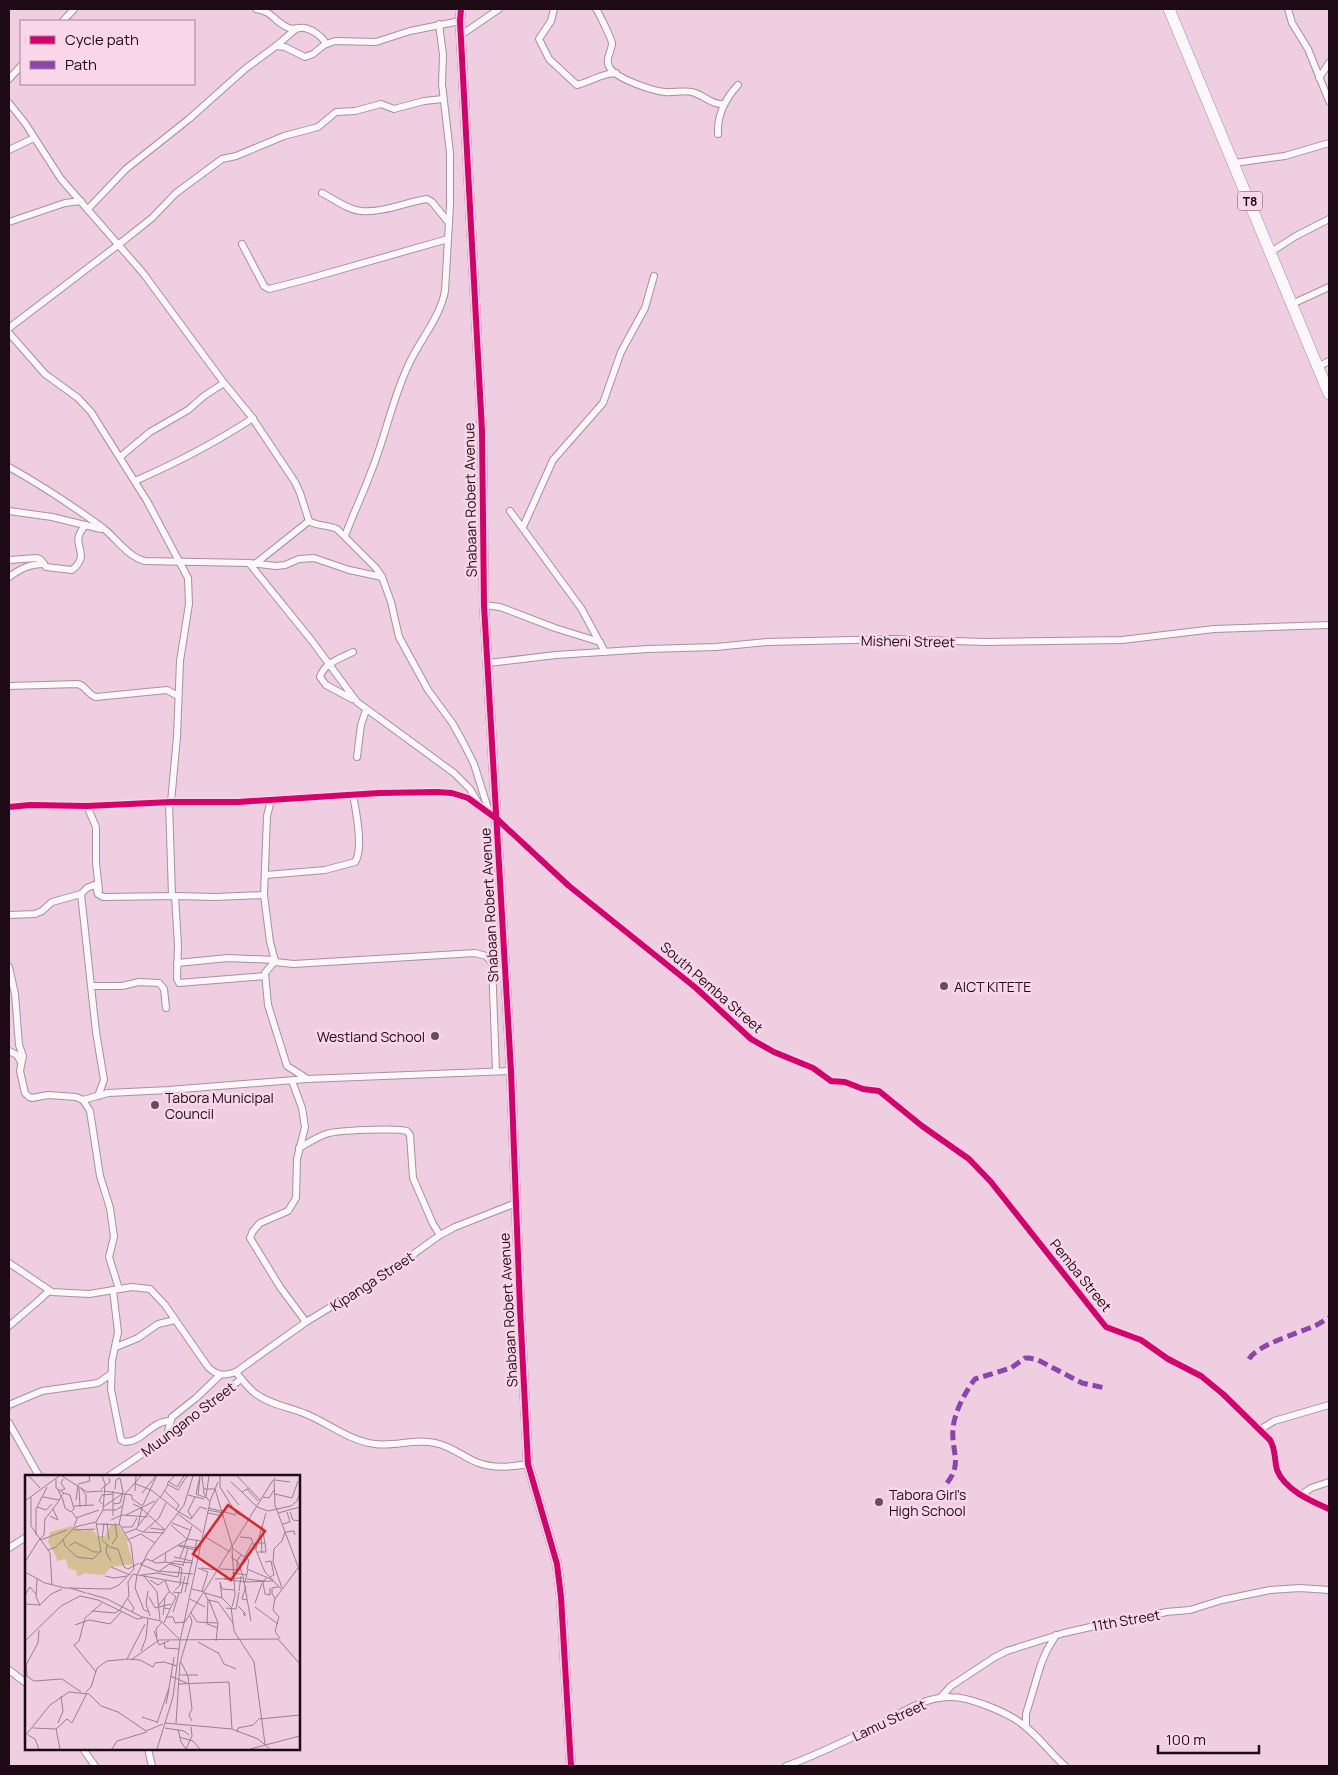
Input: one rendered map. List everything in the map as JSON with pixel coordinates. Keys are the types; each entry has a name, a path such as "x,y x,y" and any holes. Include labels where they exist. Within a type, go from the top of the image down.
{"highway":[{"name":"T8","path":"1169,9 1329,394"}],"street":[{"path":"64,20 74,9"},
{"path":"256,9 266,10 275,19 289,28 307,29 319,35 325,40 326,44"},
{"name":"Shabaan Robert Avenue","path":"461,9 460,21 482,431 484,605 511,1071 528,1464 555,1553 558,1573 562,1604 571,1766"},
{"path":"461,35 499,9"},
{"path":"554,9 551,21 539,39 548,59 577,84 589,82 608,73 616,74"},
{"path":"596,9 600,12 604,26 612,39 608,65 616,74 632,82 665,92 690,92 702,95 716,104 724,104"},
{"path":"1288,9 1292,23 1308,48 1329,100"},
{"path":"276,46 285,47 305,57 313,54 326,44 342,40 376,42 410,31 460,21"},
{"path":"345,536 357,502 371,472 407,368 443,302 449,223 450,153 439,24"},
{"path":"88,209 126,169 297,28"},
{"path":"1319,78 1329,63"},
{"path":"9,79 20,67"},
{"path":"718,134 726,98 738,85"},
{"path":"9,328 118,245 152,218 176,193 222,159 236,156 284,136 318,127 336,112 355,111 381,104 394,109 424,101 444,99"},
{"path":"9,103 25,123 61,179 143,273 224,383 253,418 295,482 309,521 313,524 328,525 337,529 376,568 382,577 391,602 399,637 428,690 453,724 465,746 474,764 489,812"},
{"path":"9,150 34,138"},
{"path":"1234,163 1285,156 1329,144"},
{"path":"322,193 350,208 360,211 427,199 432,202 449,223"},
{"path":"9,222 65,203 81,201"},
{"path":"1271,252 1296,236 1329,219"},
{"path":"242,244 264,286 269,289 448,239"},
{"path":"523,526 553,460 603,402 621,352 645,308 654,276"},
{"path":"1292,304 1329,287"},
{"path":"9,333 45,374 78,398 91,412 166,534 188,578 189,604 180,661 177,737 170,802 178,945 177,979 181,984 265,976"},
{"path":"1318,367 1329,361"},
{"path":"120,457 150,432 188,410 204,396 224,383"},
{"path":"135,481 213,444 253,418"},
{"path":"9,467 106,530 130,554 139,560 285,565 299,559 314,558 349,570 382,577"},
{"path":"510,510 581,608 605,652"},
{"path":"9,511 52,517 106,530"},
{"path":"252,563 309,521"},
{"path":"9,560 37,558 46,567 72,570 80,562 81,555 77,538 80,531 86,525"},
{"path":"252,563 357,702 454,774 470,789 481,808"},
{"path":"9,576 23,568 44,564"},
{"path":"484,605 500,607 555,628 600,642"},
{"name":"Misheni Street","path":"488,663 556,655 716,647 767,642 866,639 985,642 1122,640 1214,629 1329,625"},
{"path":"354,652 328,665 321,673 322,681 357,702"},
{"path":"9,686 78,684 84,686 90,695 96,697 167,690 178,696"},
{"path":"357,757 361,725 366,710"},
{"name":"South Pemba Street","path":"9,807 30,805 87,806 170,802 238,802 437,792 452,793 468,798 489,812 569,886 696,988 751,1039 774,1052 808,1065 831,1081 845,1082 863,1089 879,1091 922,1126 969,1159 999,1193"},
{"path":"266,875 325,870 355,862 358,856 359,840 353,795"},
{"path":"271,800 267,823 264,895 270,942 275,961"},
{"path":"87,806 96,827 96,863 100,896"},
{"path":"9,914 34,914 42,911 52,902 81,894 87,888 94,885 100,896"},
{"path":"81,894 96,1032 104,1080 98,1096"},
{"path":"100,896 216,897 264,895"},
{"path":"177,962 228,958 300,964 475,953 486,956 505,977"},
{"path":"275,961 266,971 265,976 268,1002 286,1064 290,1070 307,1079"},
{"path":"492,962 496,1071"},
{"path":"9,966 15,994 19,1045 22,1056 20,1071 23,1087 29,1097 48,1095 76,1096 83,1100 90,1111 100,1176 110,1208 114,1237 109,1256 116,1290 118,1332 111,1374 111,1390 122,1440 132,1442 161,1422 170,1421"},
{"path":"92,986 122,986 139,982 159,983 164,989 166,1008"},
{"path":"9,1051 17,1055 22,1063"},
{"path":"83,1100 108,1093 132,1093 307,1079 511,1071"},
{"path":"292,1081 305,1121 305,1131 299,1148 297,1188 294,1203 288,1211 260,1223 250,1238 280,1287 306,1322"},
{"path":"299,1148 319,1137 334,1132 390,1129 407,1131 410,1135 413,1178 433,1224 440,1235"},
{"name":"Pemba Street","path":"999,1193 1106,1327 1142,1340 1164,1356 1201,1376 1217,1389 1260,1429 1273,1445 1280,1476 1288,1486 1329,1509"},
{"name":"Kipanga Street","path":"220,1375 236,1372 306,1322 390,1271 440,1235 455,1227 516,1203"},
{"path":"9,1262 49,1290 61,1293 89,1294 140,1287 150,1289 161,1300 208,1367 214,1373 220,1375 196,1398 174,1414 170,1421 166,1438"},
{"path":"9,1326 38,1302 49,1290"},
{"path":"116,1347 138,1338 158,1324 175,1320"},
{"path":"236,1372 258,1396 283,1407 305,1413 363,1442 393,1444 425,1441 448,1446 476,1462 490,1466 508,1467 528,1464"},
{"path":"98,1383 111,1374"},
{"name":"Muungano Street","path":"111,1475 166,1438 241,1379"},
{"path":"9,1405 42,1391 98,1383 111,1390"},
{"path":"1260,1429 1274,1421 1329,1405"},
{"path":"9,1423 38,1475"},
{"path":"1302,1495 1312,1488 1329,1482"},
{"path":"9,1548 25,1538"},
{"name":"11th Street","path":"940,1698 951,1686 994,1657 1056,1635 1166,1612 1190,1610 1270,1590 1300,1588 1329,1590"},
{"path":"1026,1727 1026,1714 1041,1664 1056,1635"},
{"path":"9,1670 25,1682"},
{"name":"Lamu Street","path":"786,1766 814,1756 907,1710 940,1698 960,1698 986,1706 1016,1720 1026,1727 1065,1766"},
{"path":"84,1750 95,1766"},
{"path":"148,1750 152,1766"}],"marked path":[{"path":"1249,1359 1260,1349 1329,1318"},
{"path":"947,1483 952,1476 955,1463 953,1437 955,1416 964,1396 975,1379 1011,1368 1025,1358 1029,1358 1038,1360 1082,1383 1105,1388"}],"cycle path":[{"path":"461,9 460,21 482,431 484,605 511,1071 528,1464 557,1564 561,1597 571,1766"},
{"path":"9,807 30,805 87,806 171,802 238,802 379,793 437,792 452,793 468,798 497,819 569,886 696,988 751,1039 774,1052 813,1068 831,1081 845,1082 863,1089 879,1091 922,1126 969,1159 991,1182 1106,1327 1141,1340 1168,1359 1201,1376 1223,1394 1270,1440 1277,1470 1286,1483 1299,1494 1329,1509"}],"place":[{"name":"AICT KITETE","path":"944,986"},
{"name":"Westland School","path":"435,1036"},
{"name":"Tabora Municipal Council","path":"155,1105"},
{"name":"Tabora Girl's High School","path":"879,1502"}]}
